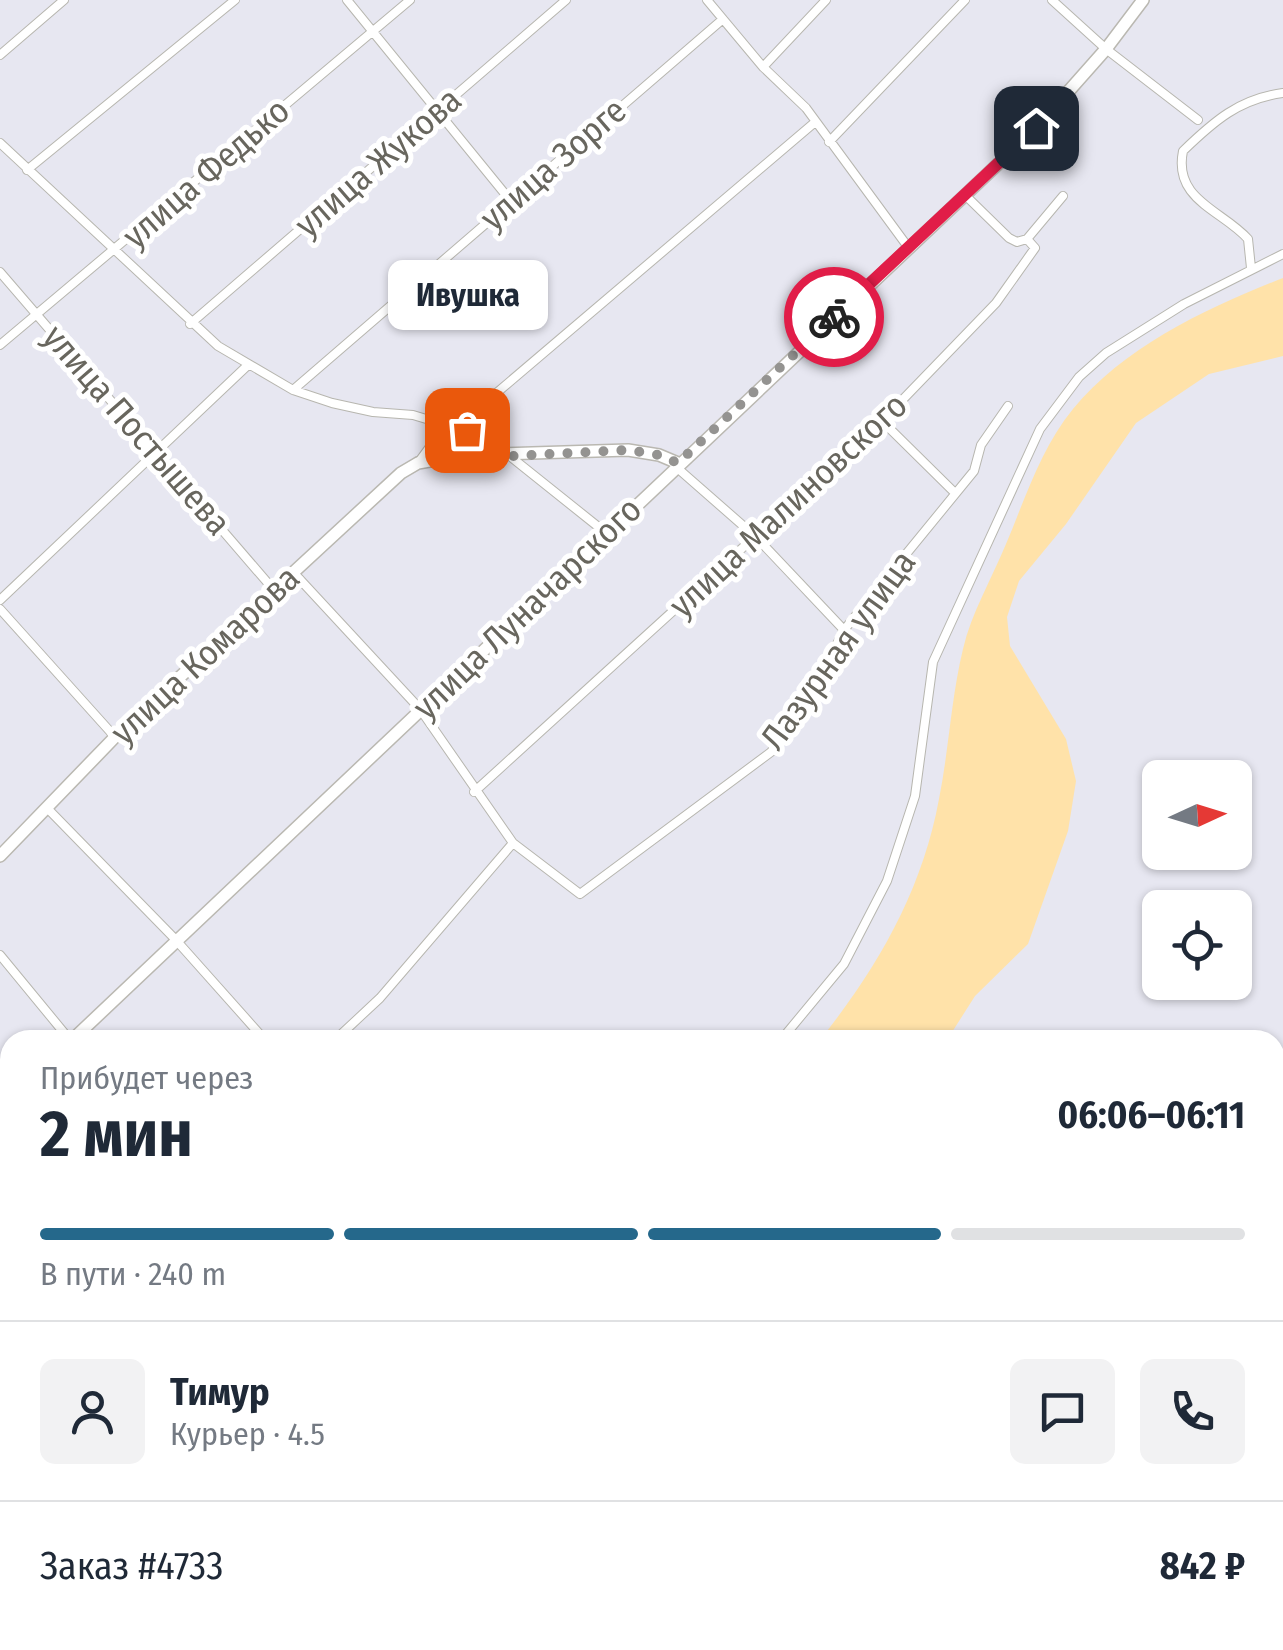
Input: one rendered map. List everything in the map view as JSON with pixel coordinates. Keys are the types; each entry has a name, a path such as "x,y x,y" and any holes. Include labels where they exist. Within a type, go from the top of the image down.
{"street":[{"path":"0,55 64,0"},
{"path":"28,170 235,0"},
{"path":"346,0 440,109 510,200"},
{"name":"улица Федько","path":"0,345 410,0"},
{"name":"улица Жукова","path":"190,324 566,0"},
{"path":"707,0 763,67 806,108 908,247"},
{"path":"763,67 826,0"},
{"path":"829,142 965,0"},
{"path":"1052,0 1106,50 1198,120"},
{"name":"улица Луначарского","path":"81,1030 1036,128 1106,50 1143,0"},
{"name":"улица Зорге","path":"293,390 722,18"},
{"path":"1251,268 1248,239 1194,198 1184,182 1181,159 1183,150 1220,116 1258,96 1283,92"},
{"name":"улица Комарова","path":"418,463 448,422 468,416 814,123"},
{"path":"0,143 190,324 248,365 293,390 373,412 413,414 448,422 486,437 606,533"},
{"path":"0,159 8,152"},
{"path":"965,194 1008,238 1017,242 1027,239"},
{"name":"улица Малиновского","path":"474,792 882,421 996,303 1036,248 1027,239 1064,196"},
{"path":"789,1030 844,964 887,881 915,796 933,662 1040,429 1079,377 1106,353 1140,329 1283,254"},
{"name":"улица Постышева","path":"0,272 273,589"},
{"path":"0,600 248,365"},
{"name":"Лазурная улица","path":"513,843 580,894 770,752 811,697 844,630 974,471 982,444 1008,406"},
{"path":"882,421 955,493"},
{"name":"улица Комарова","path":"0,856 116,737 273,589 401,473 418,463 464,454 512,456 628,450 659,455 676,464"},
{"path":"676,464 756,537 844,630"},
{"path":"292,572 420,710 513,843 380,998 346,1030"},
{"path":"0,609 116,737"},
{"path":"48,809 175,939 256,1030"},
{"path":"0,955 63,1030"}],"shaded area":[{"path":"1283,278 1283,356 1209,374 1136,423 1066,524 1019,581 1007,617 1010,646 1066,739 1076,781 1068,831 1028,944 975,996 953,1030 827,1030 879,956 921,865 939,799 967,636 1052,440 1073,409 1117,366 1170,331"}],"way so far":[{"path":"467,430 486,437 512,456 628,450 644,451 678,463 834,317"}],"place":[{"name":"Ивушка","path":"467,430"}],"route":[{"path":"834,317 1036,128"}]}
